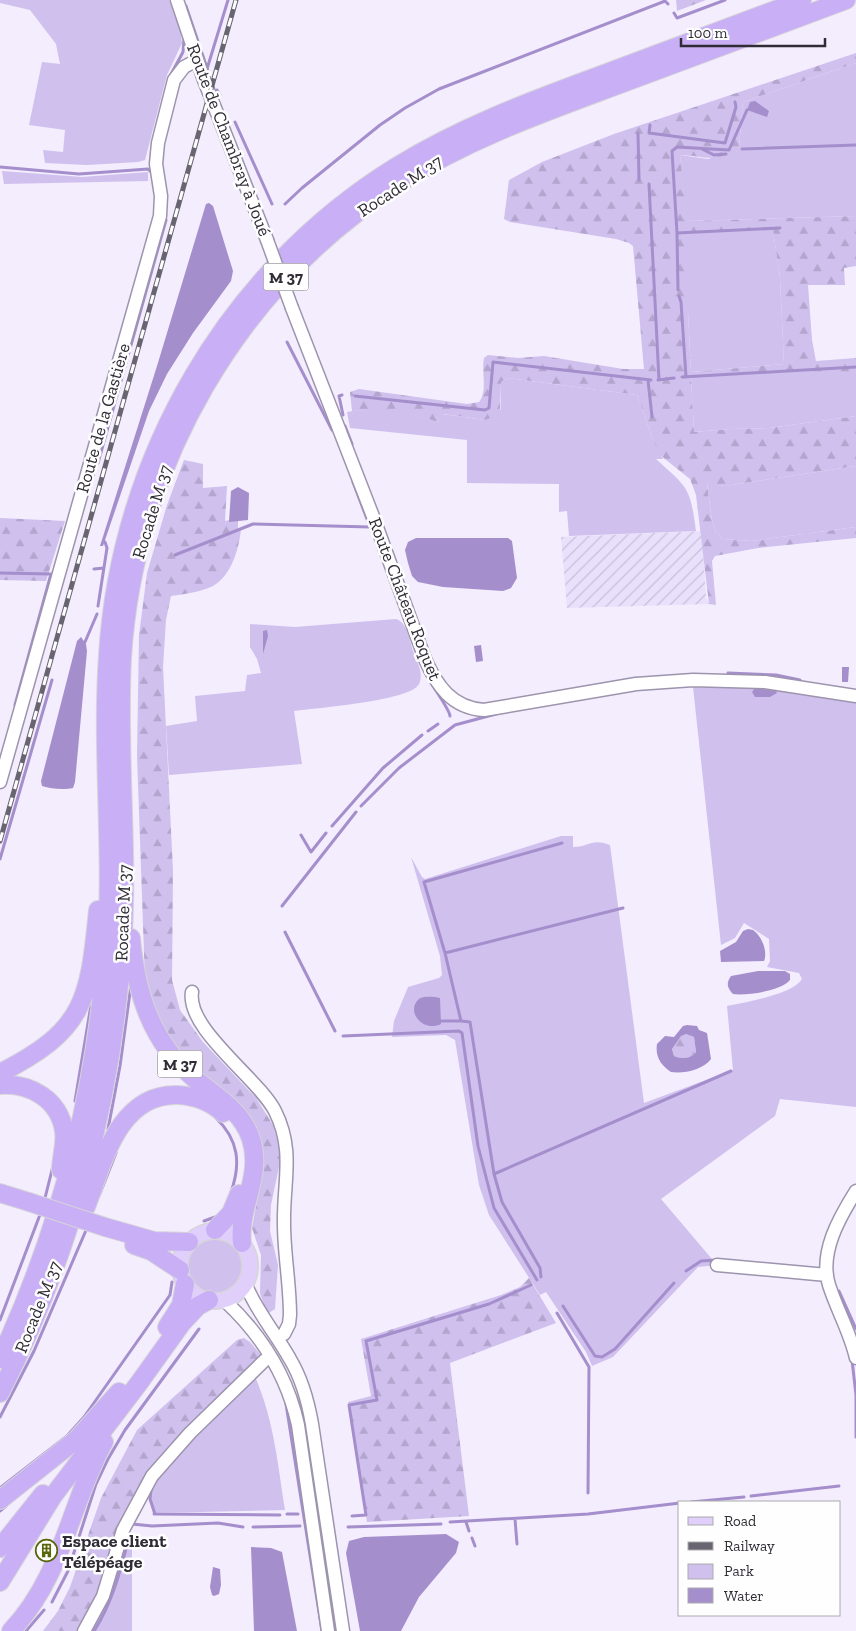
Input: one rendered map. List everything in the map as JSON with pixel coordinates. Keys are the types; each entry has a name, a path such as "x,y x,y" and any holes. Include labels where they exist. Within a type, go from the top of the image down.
{"highway":[{"name":"Rocade M 37","path":"0,1359 37,1272 58,1211 80,1130 97,1038 108,923 109,830 106,710 108,655 115,590 127,533 151,462 174,410 207,353 252,292 291,250 334,212 395,167 444,140 565,88 802,0"},
{"name":"Rocade M 37","path":"0,1393 29,1332 54,1270 82,1183 106,1078 120,978 125,866 122,676 126,616 137,554 158,484 183,425 220,361 264,302 301,260 343,224 396,185 451,153 562,106 846,0"},
{"name":"M 37","path":"0,1073 33,1056 58,1038 75,1016 81,1003 92,962 109,830"},
{"name":"M 37","path":"125,866 135,975 148,1016 159,1037 177,1061 235,1111 251,1138 255,1166 242,1217 242,1243"},
{"name":"M 37","path":"0,1085 16,1085 32,1089 46,1099 57,1112 64,1132 58,1211"},
{"name":"M 37","path":"54,1270 65,1261 106,1153 119,1127 136,1108 161,1096 190,1096 211,1104 228,1117 242,1141 246,1164 242,1185 231,1213 215,1230"},
{"path":"0,1193 28,1206 104,1231 151,1251 182,1277 177,1313 133,1384 52,1496 0,1582"},
{"path":"0,1202 28,1206"},
{"path":"104,1231 154,1241 188,1242"},
{"path":"0,1548 182,1323 198,1306 216,1300"},
{"path":"0,1500 77,1438 133,1384"},
{"path":"11,1631 46,1583 61,1552 98,1454 133,1384"}],"main road":[{"path":"215,1230 225,1232 242,1243 249,1258 249,1275 245,1283 232,1296 216,1300 195,1295 182,1277 180,1260 188,1242 196,1236 215,1230"}],"street":[{"name":"Route de Chambray à Joué","path":"178,0 197,60 292,308"},
{"name":"Route de la Gastière","path":"0,782 160,216 161,196 156,155 171,90 178,72 197,60"},
{"name":"Route Château Roquet","path":"292,308 425,659 436,681 450,698 466,707 484,710 636,684 713,679 765,682 856,696"},
{"path":"192,992 192,1003 202,1024 218,1045 267,1097 275,1111 286,1140 288,1165 284,1223 290,1307 289,1324 284,1334"},
{"path":"856,1191 841,1217 829,1246 827,1275 848,1327 856,1358"},
{"path":"717,1265 827,1275"},
{"path":"245,1283 256,1307 290,1357 304,1390 312,1424 343,1631"},
{"path":"216,1300 240,1316 268,1350 290,1394 298,1425 328,1631"},
{"path":"84,1631 103,1596 130,1514 152,1476 166,1458 265,1360"}],"shaded area":[{"path":"702,531 706,597 709,604 567,608 561,537"}],"green space":[{"path":"0,0 169,0 180,29 182,43 167,75 145,160 87,165 45,163 43,150 63,152 65,130 29,125 42,62 60,64 56,44 30,10 0,3"},
{"path":"676,0 706,0 677,11"},
{"path":"856,53 856,63 743,102 739,147 731,152 724,156 711,158 680,155 687,221 856,216 856,266 844,268 845,285 808,285 812,340 816,361 856,358 856,372 786,372 691,377 694,432 769,428 856,416 856,466 725,486 707,484 712,521 716,532 723,539 751,541 856,527 856,538 758,548 715,556 712,561 716,605 709,604 696,495 690,479 660,455 637,395 508,378 501,382 500,414 485,420 443,414 438,422 396,412 352,411 350,392 359,389 467,404 479,402 482,398 484,387 483,363 484,358 488,355 518,358 544,356 623,369 644,369 633,246 616,239 510,222 504,219 509,180 542,162 614,134","holes":["688,231 773,231 780,277 784,364 691,372 688,311"]},
{"path":"856,63 856,216 686,221 680,155 708,159 739,147 743,102"},
{"path":"2,171 82,177 148,172 148,181 4,184"},
{"path":"773,230 780,277 784,364 691,372 688,311 688,231"},
{"path":"786,372 856,372 856,416 769,428 694,432 691,377"},
{"path":"508,378 637,395 652,437 663,459 656,459 682,483 686,490 692,505 696,531 569,536 567,511 559,512 559,484 467,483 467,440 350,428 347,412 370,410 393,411 438,422 442,414 485,420 501,409 501,382"},
{"path":"184,460 203,464 203,488 227,486 225,521 238,518 238,529 241,529 236,552 225,575 220,581 208,588 171,596 166,620 163,667 173,871 172,980 180,1010 203,1042 256,1098 273,1125 280,1150 280,1162 271,1205 270,1231 278,1265 275,1309 267,1314 260,1293 261,1255 252,1228 263,1167 260,1147 181,1055 158,1024 145,981 137,756 139,635 147,573 167,505"},
{"path":"856,466 856,527 751,541 723,539 716,532 712,521 707,483 725,486"},
{"path":"0,518 65,521 46,581 0,580"},
{"path":"396,619 405,628 420,671 419,684 412,690 381,699 294,711 302,764 169,775 166,726 197,721 195,696 245,691 247,675 261,673 257,659 250,647 250,624 295,627"},
{"path":"693,687 764,688 856,703 856,1107 780,1099 775,1116 661,1199 717,1265 698,1267 613,1357 592,1366 586,1352 546,1292 540,1295 489,1215 479,1185 455,1040 446,1035 392,1037 394,1021 408,987 439,978 442,975 440,956 411,857 425,879 561,836 573,836 573,847 599,842 610,845 644,1103 733,1070 727,1006 779,994 797,985 802,979 799,973 767,967 770,961 769,939 744,923 735,938 721,945"},
{"path":"686,1034 694,1037 696,1052 686,1058 674,1056 672,1049 681,1035"},
{"path":"208,1238 220,1238 230,1242 238,1250 242,1266 238,1282 230,1290 220,1294 208,1294 198,1290 190,1282 186,1272 186,1260 190,1250 198,1242"},
{"path":"529,1278 556,1323 450,1363 469,1516 367,1522 348,1402 371,1396 361,1339 501,1295 520,1287"},
{"path":"244,1338 250,1342 265,1360 152,1476 84,1631 43,1631 58,1611 70,1587 101,1498 137,1430 237,1340"},
{"path":"256,1379 271,1427 285,1510 153,1513 150,1502 154,1482 194,1435 233,1397"},
{"path":"126,1537 132,1537 132,1631 92,1631 108,1600"}],"water":[{"path":"755,101 769,111 767,117 747,110 750,102"},
{"path":"209,203 213,206 233,271 231,281 193,333 167,374 149,411 103,546 100,546 206,204"},
{"path":"238,487 249,493 248,520 229,522 231,491"},
{"path":"416,538 508,538 512,541 517,578 511,588 503,591 443,587 418,582 412,576 405,550 408,542"},
{"path":"267,630 268,636 263,654 263,631"},
{"path":"81,637 86,644 87,651 75,782 73,788 69,789 46,787 42,786 41,781 77,641"},
{"path":"481,645 483,661 476,662 474,646"},
{"path":"842,667 849,667 848,682 842,682"},
{"path":"755,688 776,691 777,693 770,697 755,697 752,692"},
{"path":"753,930 761,940 765,949 764,961 721,962 720,951 736,942 743,931"},
{"path":"758,971 785,971 790,974 790,980 786,984 771,990 754,993 733,994 729,990 728,981 731,976"},
{"path":"421,998 440,998 441,1024 428,1026 422,1023 415,1015 415,1004"},
{"path":"683,1026 697,1026 699,1030 707,1033 711,1059 703,1066 692,1070 671,1072 660,1060 657,1053 657,1044 665,1036 674,1037","holes":["686,1034 694,1037 696,1052 694,1054 686,1058 674,1056 672,1049 681,1036"]},
{"path":"446,1534 459,1542 456,1553 419,1597 401,1631 360,1631 346,1553 349,1541 364,1537"},
{"path":"251,1547 271,1548 282,1552 297,1631 254,1631"},
{"path":"213,1567 220,1569 221,1585 219,1594 214,1596 210,1587"}],"waterway":[{"path":"207,69 228,0"},
{"path":"674,13 677,18 725,0"},
{"path":"285,204 380,125 439,89 665,1 668,4"},
{"path":"186,6 209,74"},
{"path":"169,78 183,52 184,38"},
{"path":"217,90 220,95"},
{"path":"650,125 649,133 725,143 736,107 735,102"},
{"path":"747,110 729,150 677,147 672,151 677,233 780,228"},
{"path":"235,122 272,204"},
{"path":"638,133 639,180"},
{"path":"742,149 856,145"},
{"path":"702,149 714,155 726,154"},
{"path":"0,167 79,174 148,169 152,173"},
{"path":"649,184 659,380"},
{"path":"98,463 166,220"},
{"path":"677,233 678,290"},
{"path":"679,296 686,377"},
{"path":"287,342 332,430"},
{"path":"355,396 485,410 489,408 493,362 651,380"},
{"path":"682,377 856,367"},
{"path":"658,380 674,378"},
{"path":"648,380 652,417"},
{"path":"342,395 339,396 343,415"},
{"path":"345,426 352,444"},
{"path":"353,482 370,527"},
{"path":"175,555 253,524 370,527"},
{"path":"98,606 107,548 105,542"},
{"path":"94,569 104,568"},
{"path":"0,573 51,574 15,705"},
{"path":"85,642 97,614"},
{"path":"424,670 450,716"},
{"path":"728,673 776,675 800,680"},
{"path":"0,859 52,680"},
{"path":"361,806 399,768 455,725 496,714"},
{"path":"428,731 438,724"},
{"path":"332,826 383,768 422,735"},
{"path":"282,906 356,812"},
{"path":"301,835 311,852 326,833"},
{"path":"439,1021 461,1021 445,953 424,882 562,843"},
{"path":"445,953 623,908"},
{"path":"285,932 335,1031"},
{"path":"108,1129 120,1066 131,985"},
{"path":"75,1101 91,1005"},
{"path":"461,1021 470,1022 494,1174 502,1202 540,1268 541,1277"},
{"path":"343,1036 459,1031 462,1033 478,1146 494,1208 537,1280"},
{"path":"494,1174 731,1071"},
{"path":"216,1118 224,1126 236,1153 236,1172 231,1192"},
{"path":"99,1196 116,1153"},
{"path":"44,1202 53,1166"},
{"path":"0,1320 41,1212"},
{"path":"204,1221 218,1216"},
{"path":"0,1417 34,1351 87,1228"},
{"path":"686,1271 701,1261 717,1260"},
{"path":"0,1488 67,1436 84,1417 170,1295 172,1282"},
{"path":"563,1306 595,1356 602,1357 615,1349 674,1283"},
{"path":"352,1516 366,1515 349,1405 377,1400 366,1341 489,1304 531,1285"},
{"path":"839,1291 856,1329"},
{"path":"557,1313 589,1367 588,1493"},
{"path":"52,1602 68,1571 96,1484 108,1459 125,1430 199,1329"},
{"path":"852,1360 856,1395 856,1437"},
{"path":"286,1404 322,1631"},
{"path":"751,1496 839,1486"},
{"path":"151,1490 150,1499 155,1514"},
{"path":"702,1501 744,1497"},
{"path":"450,1522 588,1514 678,1503"},
{"path":"0,1511 6,1506"},
{"path":"154,1514 280,1515"},
{"path":"287,1514 298,1514"},
{"path":"515,1519 517,1544"},
{"path":"466,1522 469,1531"},
{"path":"132,1524 152,1526 218,1523 243,1527"},
{"path":"348,1527 441,1524"},
{"path":"253,1527 300,1526"},
{"path":"94,1631 111,1597 130,1534"},
{"path":"472,1538 475,1546"},
{"path":"26,1631 44,1610"}],"railway":[{"path":"0,841 236,0"}],"place":[{"name":"Espace client Télépéage","path":"46,1551"}]}
